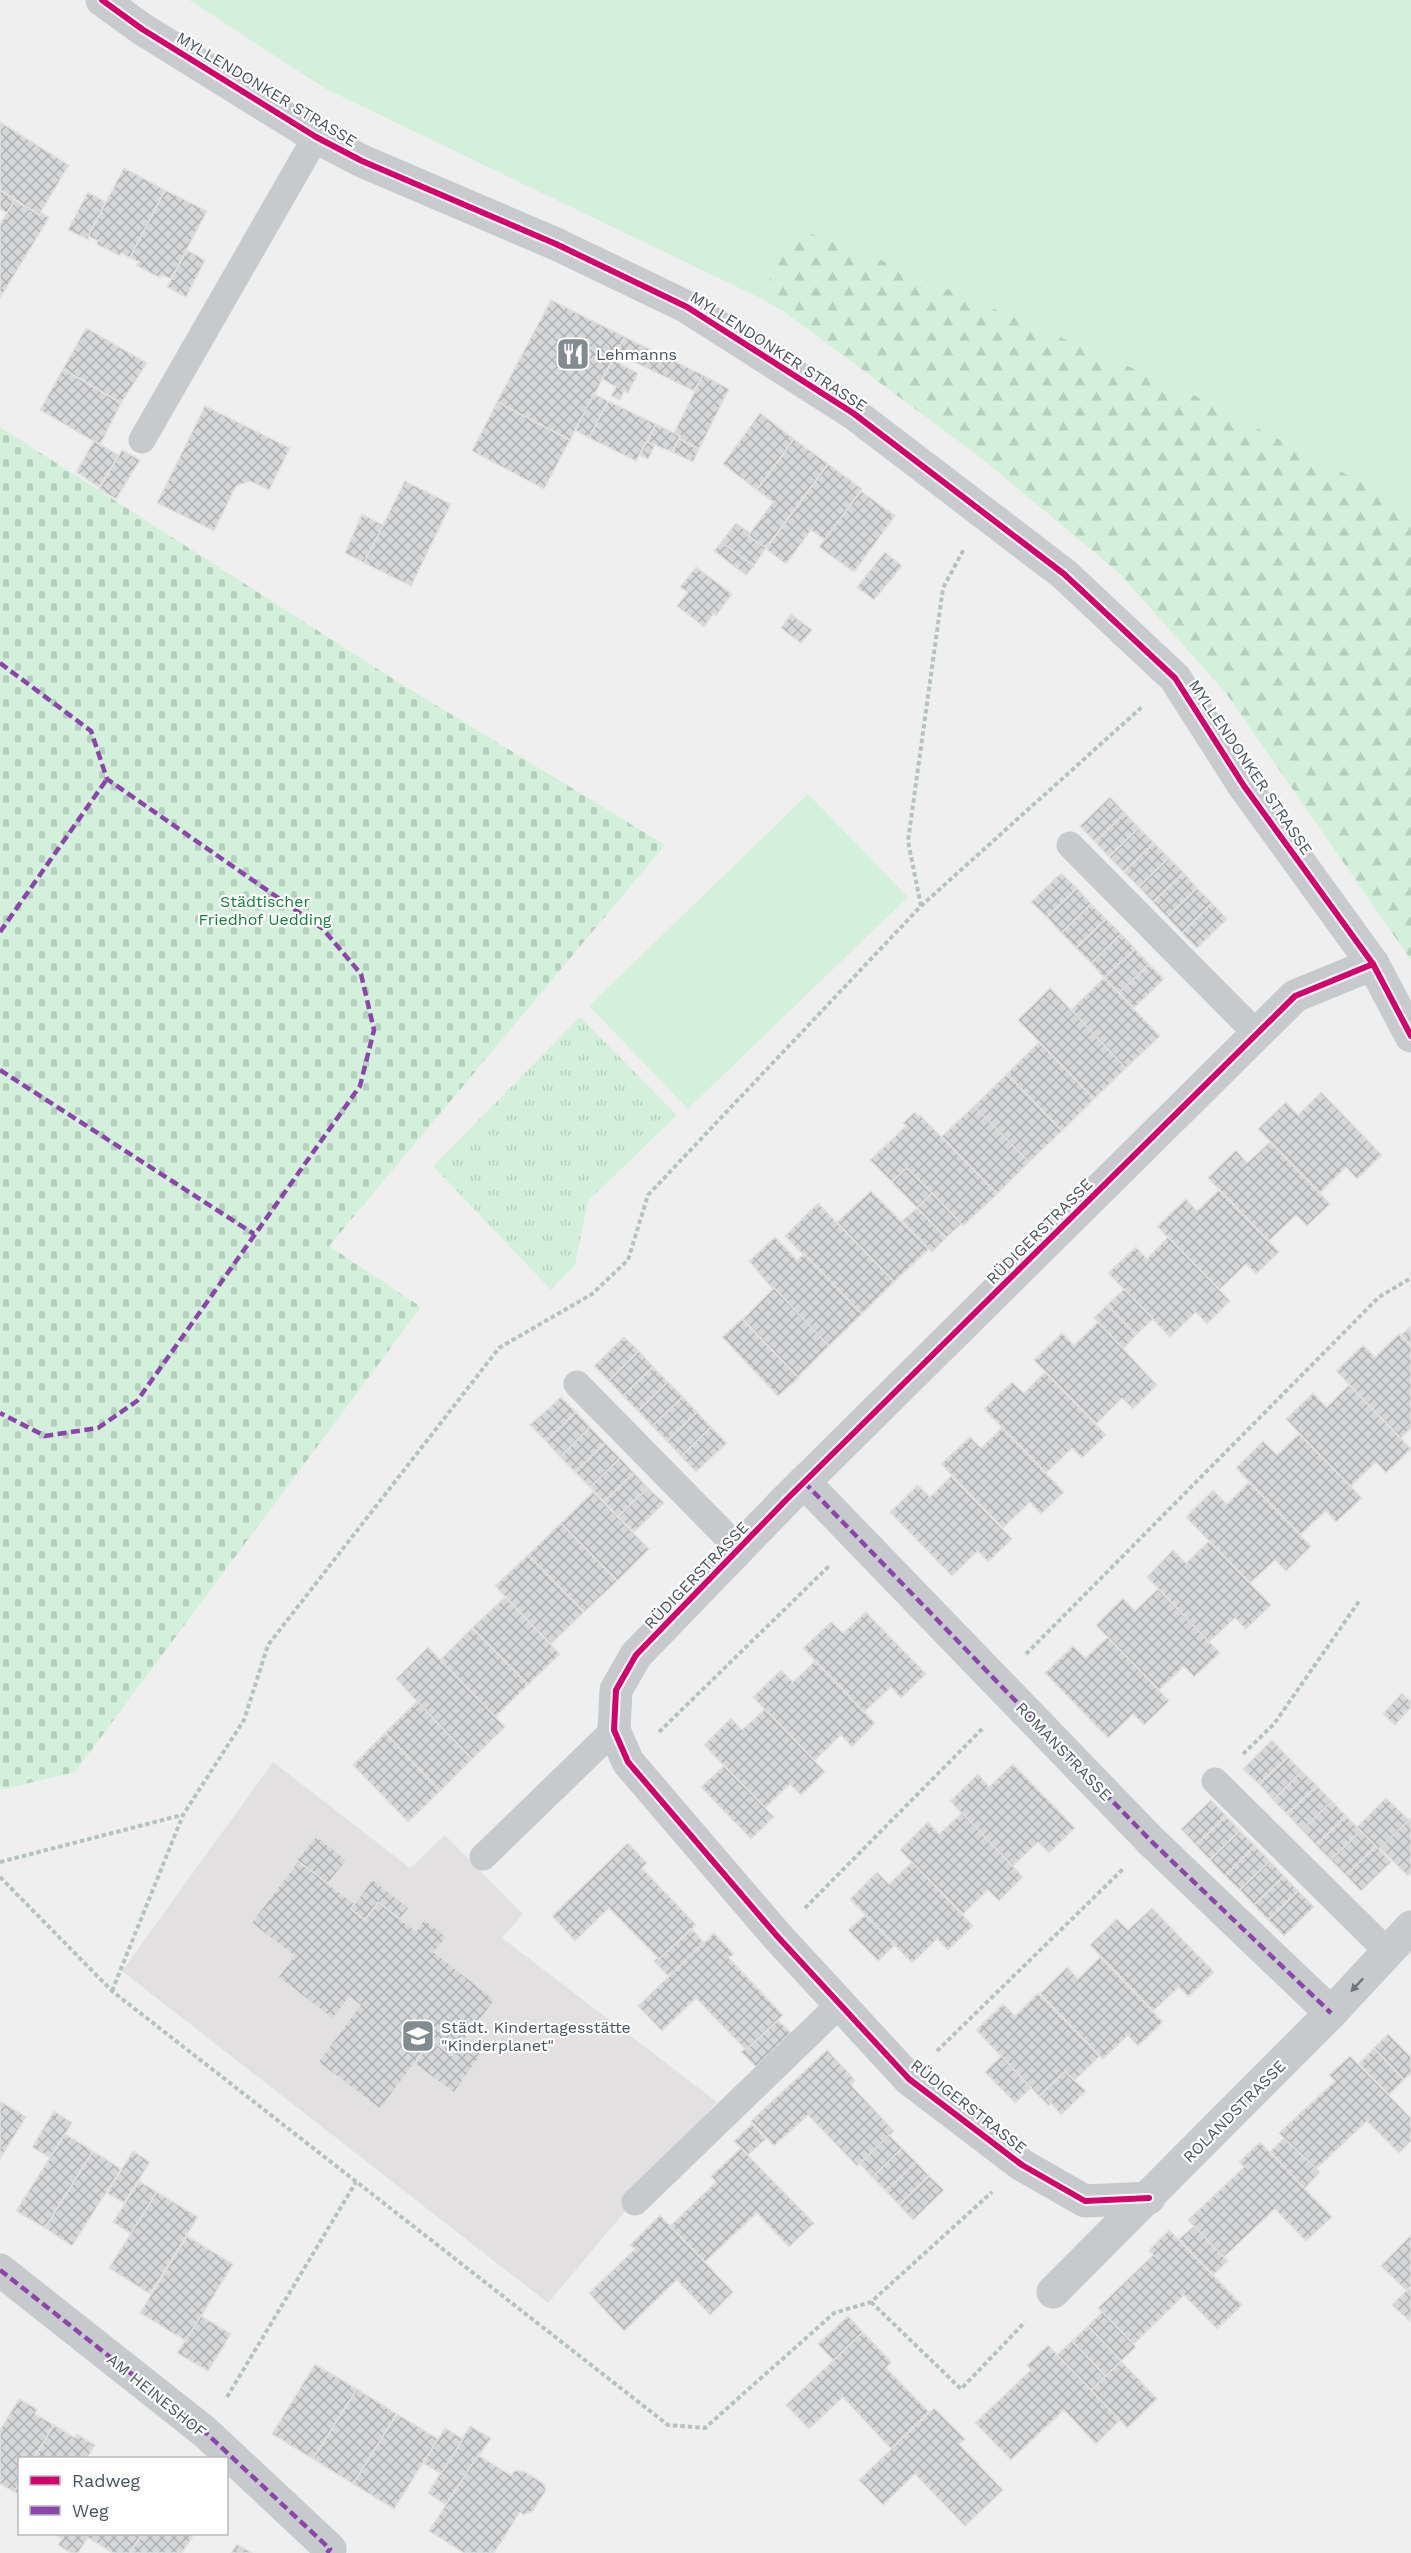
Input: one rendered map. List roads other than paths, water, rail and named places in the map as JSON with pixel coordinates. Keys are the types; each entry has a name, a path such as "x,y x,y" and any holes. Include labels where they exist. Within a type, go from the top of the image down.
{"street":[{"name":"MYLLENDONKER STRASSE","path":"102,0 142,29 316,137 362,161 556,244 687,307 853,413 982,514 1064,574 1175,678 1244,786 1373,964 1411,1036"},
{"name":"RÜDIGERSTRASSE","path":"1149,2198 1085,2201 1022,2165 909,2079 777,1936 628,1762 614,1730 616,1690 636,1655 804,1482 1295,996 1373,964"},
{"name":"ROMANSTRASSE","path":"804,1482 1151,1841 1331,2013"},
{"name":"ROLANDSTRASSE","path":"1053,2292 1331,2013 1411,1927"},
{"name":"AM HEINESHOF","path":"0,2270 205,2432 330,2549 327,2553"}],"lane":[{"path":"142,440 316,137"},
{"path":"1070,845 1257,1034"},
{"path":"577,1384 739,1549"},
{"path":"483,1857 614,1730"},
{"path":"1215,1780 1388,1952"},
{"path":"635,2202 839,2005"}],"place":[{"name":"Lehmanns","path":"573,354"},
{"name":"Städt. Kindertagesstätte \"Kinderplanet\"","path":"418,2036"}],"park label":[{"name":"Städtischer Friedhof Uedding","path":"265,910"}]}
